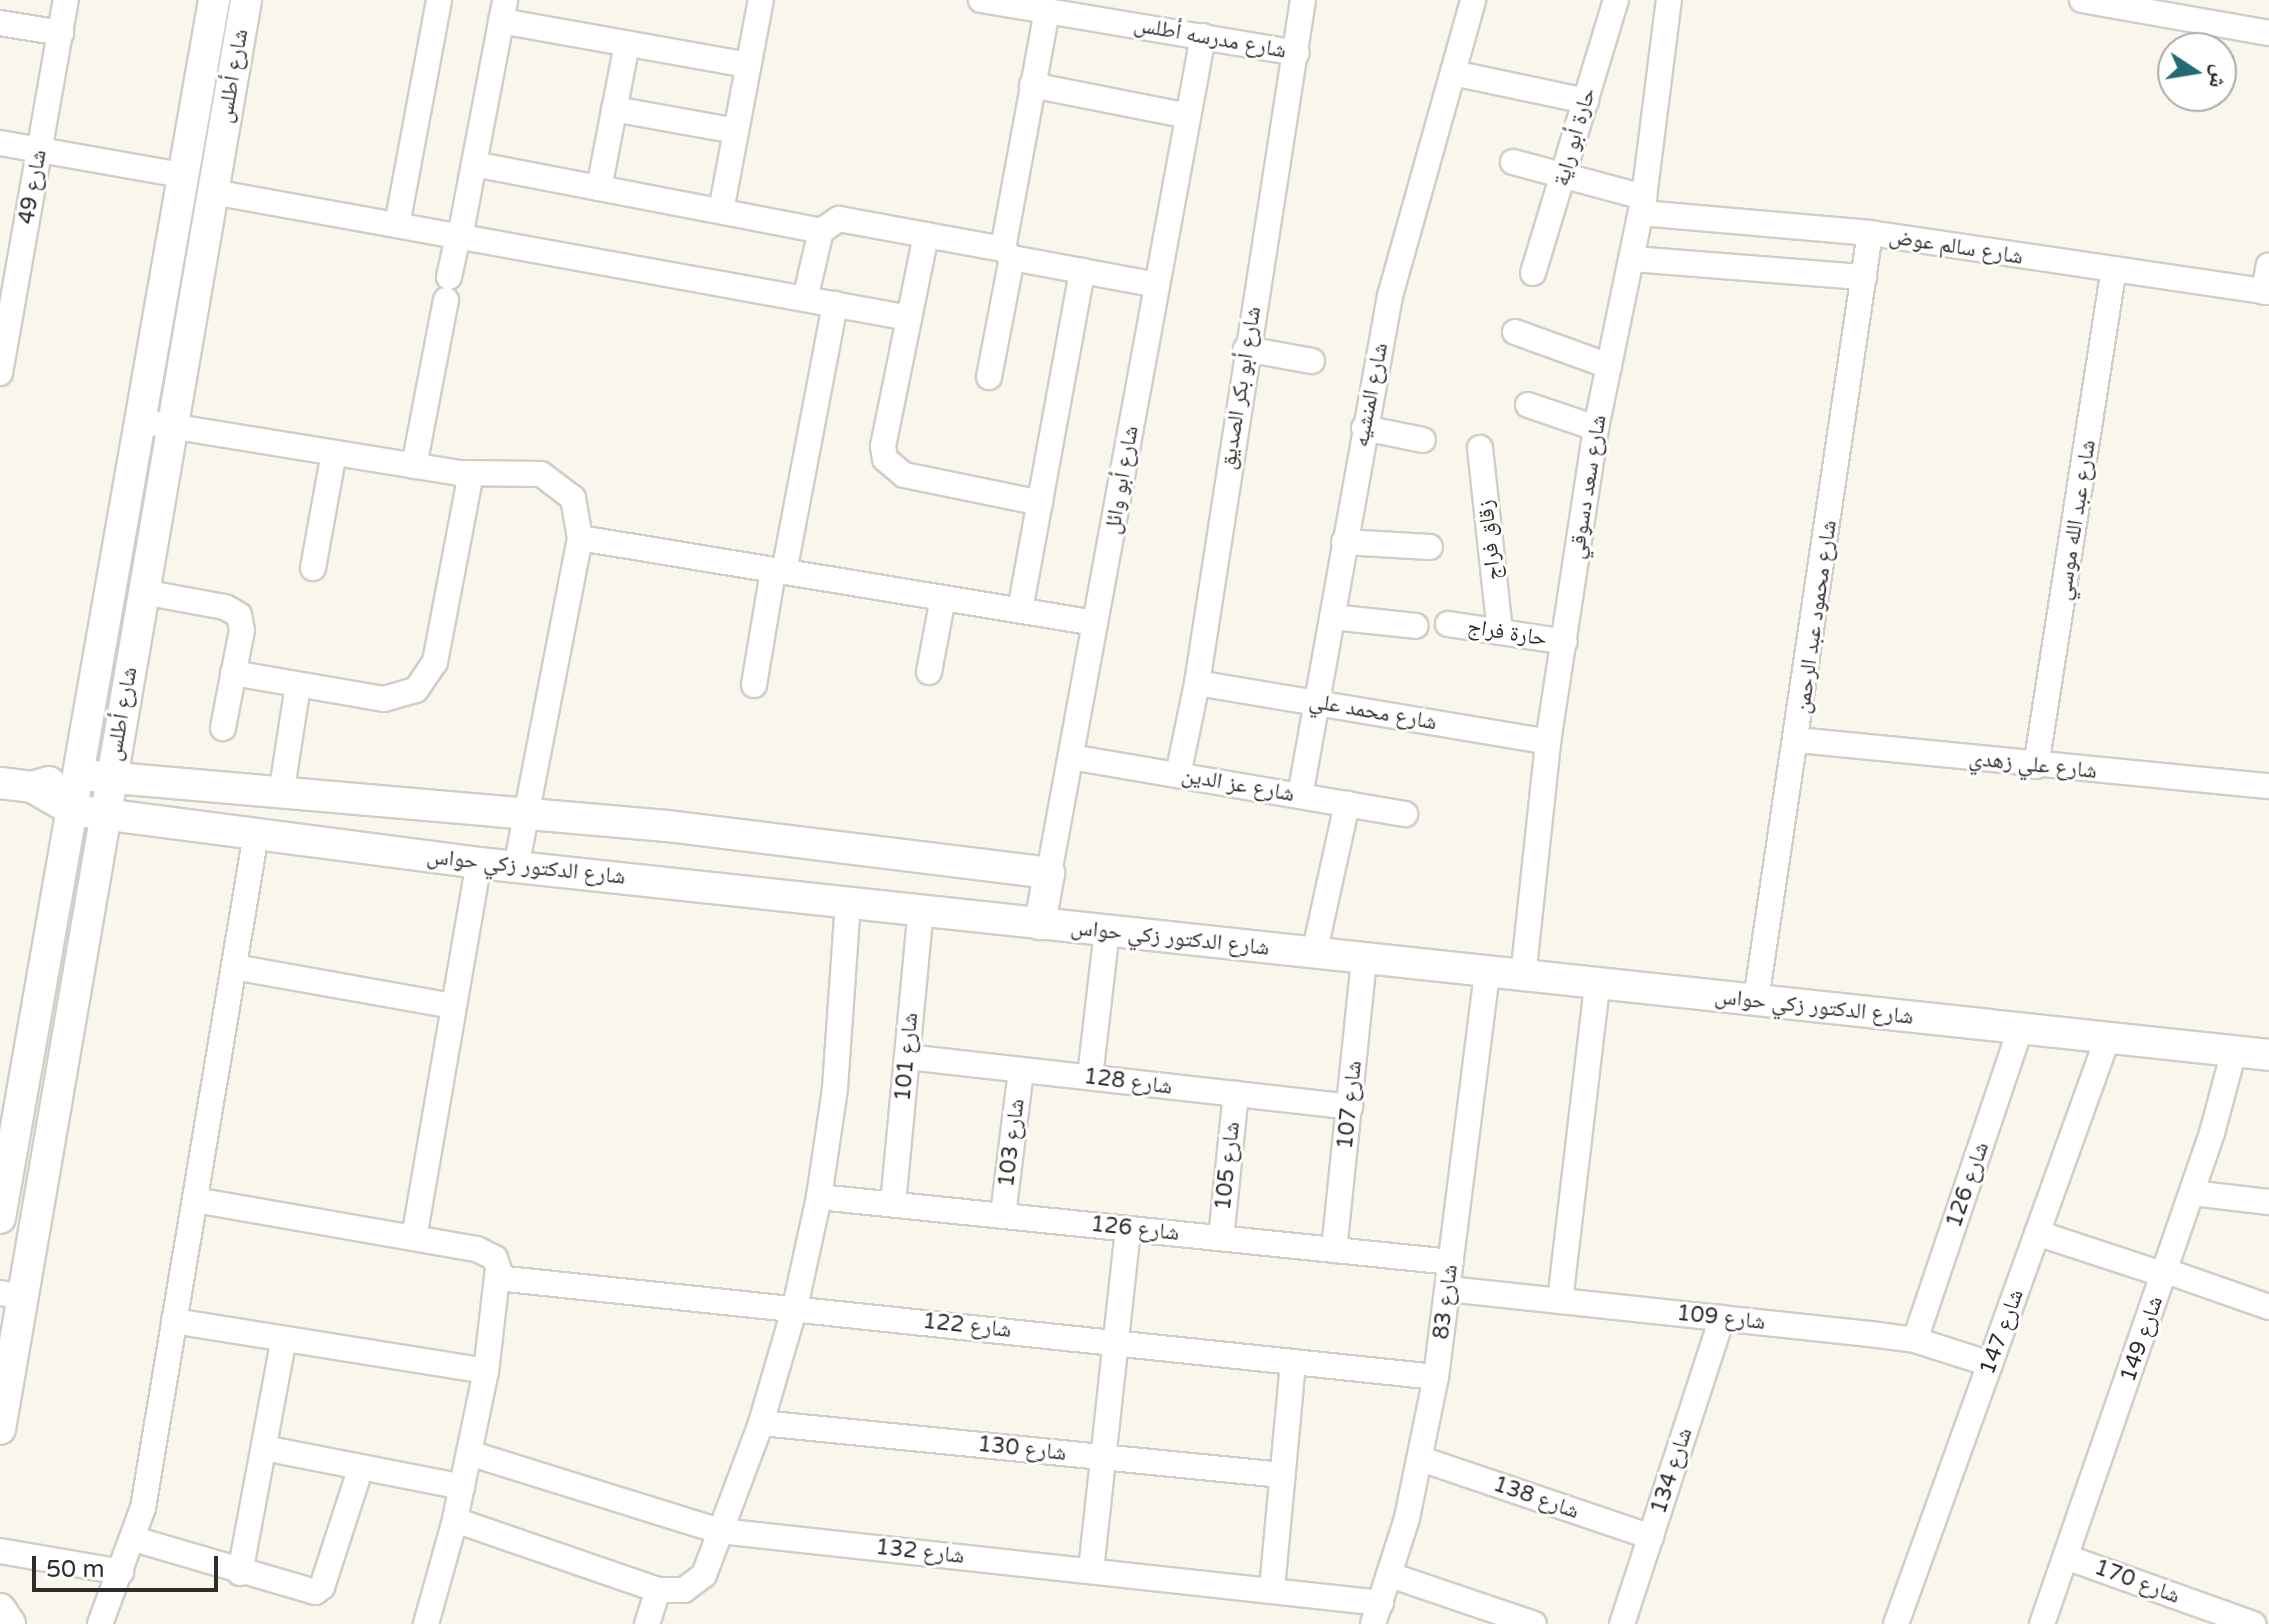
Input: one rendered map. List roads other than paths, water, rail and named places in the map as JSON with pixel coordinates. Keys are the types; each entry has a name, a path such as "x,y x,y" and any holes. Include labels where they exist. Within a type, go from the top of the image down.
{"street":[{"name":"شارع 49","path":"0,373 10,260 40,150 66,0"},
{"name":"شارع أطلس","path":"0,1218 214,0"},
{"name":"شارع أطلس","path":"0,1429 11,1295 111,777 246,0"},
{"path":"397,225 439,0"},
{"path":"721,211 761,0"},
{"name":"شارع أبو بكر الصديق","path":"1178,775 1197,683 1246,349 1297,53 1303,0"},
{"name":"شارع المنشيه","path":"1300,796 1364,428 1402,247 1473,0"},
{"name":"حارة أبو راية","path":"1533,273 1616,0"},
{"name":"شارع سعد دسوقي","path":"1523,977 1548,742 1596,428 1643,205 1669,0"},
{"path":"2082,0 2269,33"},
{"name":"شارع مدرسه أطلس","path":"989,1 1055,8 1297,53"},
{"path":"989,377 1032,85 1055,8"},
{"path":"414,466 503,11 627,44 748,65"},
{"path":"0,23 61,33"},
{"name":"شارع أبو وائل","path":"1040,924 1203,36"},
{"path":"599,188 627,44"},
{"path":"1453,73 1586,101"},
{"path":"1032,85 1188,116"},
{"path":"614,109 736,131"},
{"path":"191,128 223,133"},
{"path":"0,143 182,175"},
{"name":"شارع سالم عوض","path":"1513,162 1565,174 1643,205 1870,233 2113,273 2267,292"},
{"path":"474,164 821,231"},
{"path":"213,192 909,318"},
{"path":"805,299 821,231 839,219 1157,285"},
{"name":"شارع محمود عبد الرحمن","path":"1756,1000 1798,740 1870,233"},
{"path":"926,235 883,446 892,469 1040,503"},
{"path":"1633,259 1864,277"},
{"path":"2267,292 2269,265"},
{"path":"1020,610 1082,271"},
{"name":"شارع عبد الله موسي","path":"2036,766 2113,273"},
{"path":"754,685 835,304"},
{"path":"1515,332 1609,366"},
{"path":"1246,349 1312,361"},
{"path":"1528,405 1596,428"},
{"path":"139,421 471,474 541,474 560,483 573,498 580,538 516,866"},
{"path":"1364,428 1423,440"},
{"name":"زقاق فراج","path":"1480,448 1500,632"},
{"path":"313,568 334,453"},
{"path":"233,673 384,699 409,694 429,678 471,474"},
{"path":"580,538 1095,623"},
{"path":"1344,542 1430,547"},
{"path":"143,592 233,610 242,622 223,728"},
{"path":"929,672 943,598"},
{"path":"1332,617 1416,626"},
{"name":"حارة فراج","path":"1448,624 1565,642"},
{"name":"شارع محمد علي","path":"1197,683 1548,742"},
{"path":"281,795 298,685"},
{"name":"شارع علي زهدي","path":"1798,740 2036,766 2269,786"},
{"name":"شارع عز الدين","path":"1071,757 1405,814"},
{"path":"0,783 32,787 77,775 111,777 281,795 667,826 1049,873"},
{"path":"32,787 72,810"},
{"path":"1314,954 1347,804"},
{"name":"شارع الدكتور زكي حواس","path":"72,810 479,863 2269,1055"},
{"path":"100,1624 134,1539 256,834"},
{"path":"414,1238 479,863"},
{"path":"455,1520 658,1590 671,1592 695,1584 720,1531 761,1423 795,1307 819,1197 835,1088 848,903"},
{"name":"شارع 101","path":"893,1204 921,910"},
{"path":"1090,1077 1107,931"},
{"name":"شارع 107","path":"1334,1250 1364,960"},
{"path":"234,967 454,1006"},
{"name":"شارع 83","path":"1377,1614 1421,1459 1436,1377 1487,973"},
{"path":"1560,1301 1597,985"},
{"name":"شارع 126","path":"1915,1340 2020,1030"},
{"name":"شارع 147","path":"1896,1624 2107,1040"},
{"name":"شارع 149","path":"2042,1624 2192,1193 2234,1051"},
{"name":"شارع 128","path":"907,1057 1350,1107"},
{"name":"شارع 103","path":"1003,1215 1021,1070"},
{"name":"شارع 105","path":"1221,1238 1236,1094"},
{"path":"2192,1193 2269,1202"},
{"name":"شارع 126","path":"819,1197 1451,1262"},
{"path":"195,1200 487,1251 495,1258 497,1278 486,1371 455,1520 426,1624"},
{"path":"1091,1570 1128,1229"},
{"path":"2037,1233 2269,1307"},
{"name":"شارع 122","path":"497,1278 795,1307 1436,1377"},
{"name":"شارع 109","path":"1448,1289 1915,1340 1990,1364"},
{"name":"شارع 134","path":"1630,1622 1651,1537 1722,1318"},
{"path":"174,1321 486,1371"},
{"path":"240,1573 284,1339"},
{"path":"1272,1589 1293,1362"},
{"name":"شارع 130","path":"761,1423 1282,1475"},
{"path":"264,1448 462,1487"},
{"name":"شارع 132","path":"469,1453 720,1531 1272,1589 1377,1614"},
{"name":"شارع 138","path":"1421,1459 1651,1537"},
{"path":"134,1539 311,1593 319,1590 361,1467"},
{"path":"0,1551 121,1572"},
{"name":"شارع 170","path":"2066,1557 2245,1623"},
{"path":"1390,1575 1534,1624"},
{"path":"647,1624 658,1590"},
{"path":"0,1609 10,1624"}]}
